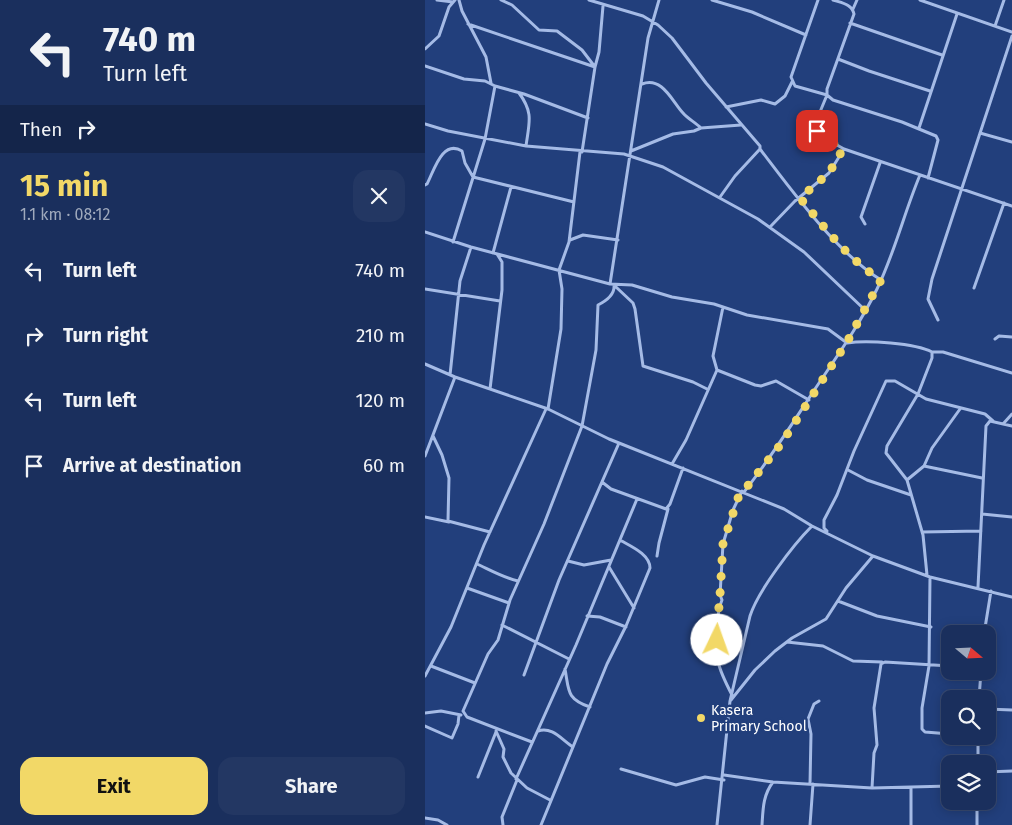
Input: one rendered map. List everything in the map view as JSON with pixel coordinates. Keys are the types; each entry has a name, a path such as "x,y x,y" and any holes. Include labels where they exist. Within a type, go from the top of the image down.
{"street":[{"path":"425,49 439,36 454,1 437,0"},
{"path":"459,0 458,4 488,63 491,83"},
{"path":"501,0 512,5 539,30 557,31 582,50 595,67"},
{"path":"589,0 603,6 643,16 672,38 760,149 843,249 863,268 881,280"},
{"path":"464,714 463,710 488,654 498,640 509,603 547,518 582,426 597,350 596,311 598,305 606,300 614,290 612,285 618,240 648,38 659,0"},
{"path":"712,0 752,12 806,35"},
{"path":"726,107 761,100 775,104 785,96 792,82 792,71 818,0"},
{"path":"833,0 853,9"},
{"path":"857,0 853,9 854,14 827,89 827,95 815,124 817,131 823,137 843,149 1012,206"},
{"path":"920,0 1012,32"},
{"path":"995,26 1004,0"},
{"path":"425,676 467,588 490,532 547,409 561,329 562,288 559,270 569,240 581,152 599,52 603,6"},
{"path":"919,128 930,90 957,14"},
{"path":"468,24 595,67"},
{"path":"850,24 942,55"},
{"path":"937,320 929,302 929,294 947,229 963,189 979,133 1012,36"},
{"path":"838,59 930,90"},
{"path":"425,66 464,79 491,83 588,118"},
{"path":"642,84 653,82 661,85 684,115 701,128"},
{"path":"792,82 795,86 827,95 833,100 931,133 939,140 928,178"},
{"path":"453,242 485,139 495,86"},
{"path":"518,92 527,103 529,111 526,146"},
{"path":"425,124 485,139 526,146 631,156 672,171 770,227 804,252 865,310"},
{"path":"631,151 640,146 656,143 667,136 695,131 701,128 742,125"},
{"path":"979,133 1012,142"},
{"path":"425,184 427,184 441,156 451,148 461,151 465,163 473,176 574,202"},
{"path":"719,197 760,149"},
{"path":"770,227 829,173 843,149"},
{"path":"865,224 861,217 880,163"},
{"path":"732,695 719,670 715,653 718,610 722,600 720,595 723,544 733,510 743,492 781,444 847,342 865,310 881,280 920,176"},
{"path":"495,253 511,187"},
{"path":"974,288 1004,203"},
{"path":"425,232 453,242 612,285 632,285 672,297 723,306 747,315 828,329 847,342 861,341 909,345 932,352 943,352 1012,373"},
{"path":"569,240 583,235 618,240"},
{"path":"450,375 460,296 460,281 471,247"},
{"path":"490,389 503,272 502,262 495,253"},
{"path":"612,285 633,303 643,366 693,382 707,389"},
{"path":"425,289 500,301"},
{"path":"672,464 686,440 717,370 713,356 723,306"},
{"path":"995,339 999,336 1012,337"},
{"path":"932,352 932,358 918,394 887,446 886,453 907,480 923,532 931,627 929,666 922,708 922,729 925,732 941,733"},
{"path":"425,364 455,377 547,409 619,443 784,509 812,526 873,556 928,576 1012,597"},
{"path":"717,370 755,385 761,386 776,381 809,400"},
{"path":"425,456 455,377"},
{"path":"830,534 823,523 886,381 895,381 918,394 960,409 985,414 993,421 1012,426"},
{"path":"907,480 924,466 932,448 960,409"},
{"path":"1003,424 1012,414"},
{"path":"978,587 982,514 981,478 985,426 988,422 993,421"},
{"path":"433,436 442,455 449,478 447,518 450,523"},
{"path":"525,675 536,641 568,561 619,443"},
{"path":"924,466 981,478"},
{"path":"657,556 669,508 683,468"},
{"path":"848,470 867,480 911,495"},
{"path":"602,482 611,489 659,508 669,508"},
{"path":"503,825 502,817 516,779 637,499"},
{"path":"982,514 1012,517"},
{"path":"425,517 490,532"},
{"path":"717,825 724,780 730,701 755,602 796,544 812,526"},
{"path":"923,532 981,531"},
{"path":"541,825 607,664 634,608 650,564 639,551 620,540"},
{"path":"730,701 755,670 787,642 823,622 855,576 873,556"},
{"path":"568,561 584,565 611,560"},
{"path":"477,564 498,572 506,578 518,581"},
{"path":"608,566 634,608"},
{"path":"467,588 509,603"},
{"path":"986,625 991,591"},
{"path":"838,601 877,616 931,627"},
{"path":"587,616 600,617 626,626"},
{"path":"502,624 569,659"},
{"path":"787,642 823,646 853,661 941,666"},
{"path":"872,788 874,753 877,745 875,694 882,662"},
{"path":"431,666 475,683"},
{"path":"565,668 570,694 578,703 590,707"},
{"path":"810,825 809,716 814,704 819,701"},
{"path":"996,709 1012,710"},
{"path":"425,713 441,711 459,715 464,714 496,730 532,742"},
{"path":"425,726 428,729 452,738 457,730 459,715"},
{"path":"537,731 544,729 554,732 559,739 573,747"},
{"path":"478,777 496,730"},
{"path":"496,730 504,748 504,761 516,779 550,800"},
{"path":"621,769 676,785 705,778 724,780"},
{"path":"996,772 1012,771"},
{"path":"724,775 773,782 872,788 941,786"},
{"path":"762,825 764,800 767,790 773,782"},
{"path":"911,788 911,825"},
{"path":"977,810 977,825"},
{"path":"425,818 438,820 447,825"}],"place":[{"name":"Kasera Primary School","path":"701,718"}],"route":[{"path":"717,640 718,610 722,600 720,595 723,544 738,498 781,444 847,342 881,280 863,268 843,249 800,198 829,173 843,149 823,137 817,131"}]}
